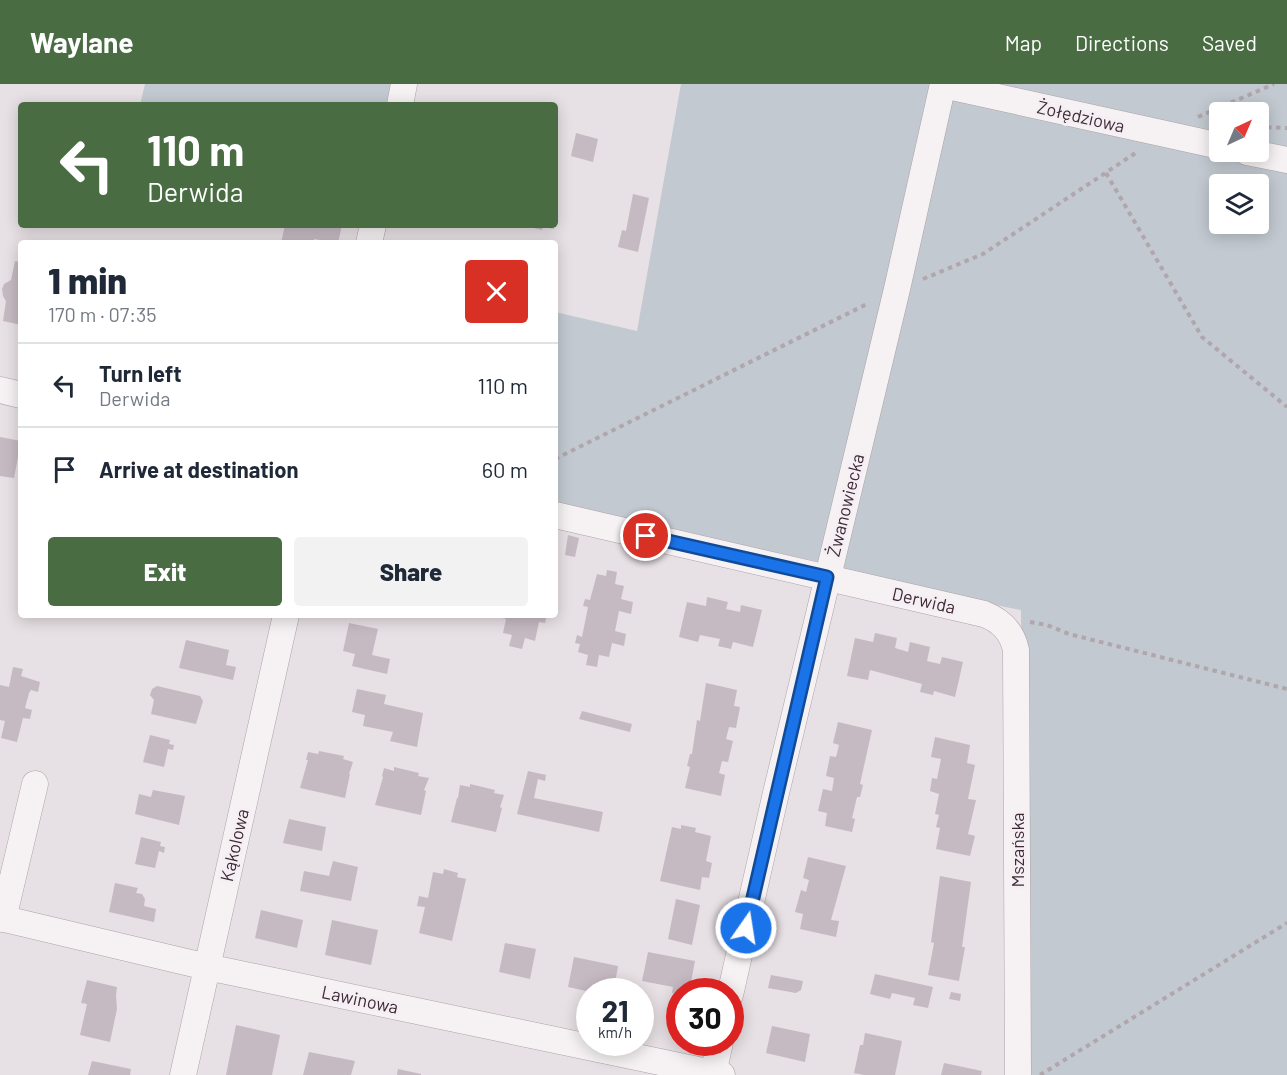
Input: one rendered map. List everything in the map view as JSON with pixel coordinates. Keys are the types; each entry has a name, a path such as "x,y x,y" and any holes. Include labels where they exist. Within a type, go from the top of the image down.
{"street":[{"path":"401,102 404,84"},
{"name":"Żołędziowa","path":"943,85 1209,144"},
{"name":"Żwanowiecka","path":"734,978 943,85"},
{"path":"1269,156 1287,160"},
{"path":"0,390 18,394"},
{"name":"Derwida","path":"558,516 984,614 995,618 1006,627"},
{"name":"Kąkolowa","path":"183,1075 285,618"},
{"name":"Mszańska","path":"1006,627 1013,638 1016,650 1018,1075"},
{"path":"2,919 35,784"},
{"name":"Lawinowa","path":"2,919 207,967 716,1074"},
{"path":"716,1074 718,1056"}],"path":[{"path":"1269,127 1287,128"},
{"path":"1106,173 1202,337 1287,407"},
{"path":"1006,627 1027,622 1047,625 1069,634 1287,689"},
{"path":"1040,1075 1287,922"}],"shaded area":[{"path":"145,84 393,84 389,102 141,102"},
{"path":"681,84 935,84 819,562 558,505 558,313 637,331"},
{"path":"977,84 1287,84 1287,151 1269,147 1269,102 1209,102 1209,134"},
{"path":"950,94 1209,151 1209,162 1260,162 1287,168 1287,1075 1025,1075 1021,610 842,574"}],"building":[{"path":"576,133 598,139 593,162 571,156"},
{"path":"633,194 649,198 638,252 618,247 622,230 626,231"},
{"path":"284,228 341,228 339,240 282,240"},
{"path":"15,261 18,262 18,324 3,321 6,301 2,289 4,284 11,280"},
{"path":"0,437 18,440 14,478 0,476"},
{"path":"568,535 579,538 575,557 565,555"},
{"path":"607,570 617,572 615,584 624,586 621,599 633,602 631,614 619,611 615,631 626,634 624,646 612,643 609,657 599,655 597,667 586,665 588,655 578,652 580,644 575,643 577,635 582,637 588,607 583,606 585,599 590,600 597,574 606,576"},
{"path":"707,597 728,602 726,609 740,612 741,605 762,610 753,647 733,642 731,649 718,646 720,639 700,635 698,642 679,637 687,602 706,606"},
{"path":"502,618 546,618 545,623 539,622 535,641 525,638 522,649 509,646 512,635 503,633 506,619"},
{"path":"349,623 378,629 372,655 390,659 387,674 352,666 355,654 343,651"},
{"path":"875,633 897,638 895,648 908,652 910,642 930,647 927,661 940,664 942,657 963,662 955,697 934,691 933,695 920,692 922,684 870,670 868,680 847,676 855,638 873,642"},
{"path":"186,640 229,650 226,665 236,667 233,680 179,668"},
{"path":"13,667 23,669 21,676 40,682 38,692 31,690 29,693 25,708 32,710 30,719 23,718 17,742 1,738 5,721 0,720 0,685 9,687"},
{"path":"706,683 737,690 734,706 740,707 736,728 729,727 726,739 733,741 728,762 722,761 719,773 725,775 721,796 685,788 690,767 687,766 690,754 692,754 697,720 700,721"},
{"path":"157,686 200,696 203,701 196,724 151,714 154,700 150,695 152,689"},
{"path":"357,689 386,695 384,704 423,713 417,747 390,741 393,732 363,726 365,715 352,712"},
{"path":"582,711 632,724 630,732 579,719"},
{"path":"838,722 872,730 860,784 863,785 860,797 857,797 852,818 855,819 852,832 825,826 827,813 818,811 823,789 832,791 834,778 826,776 830,756 836,757 839,745 833,743"},
{"path":"150,735 170,740 169,744 174,745 173,750 168,749 164,767 143,762"},
{"path":"935,737 970,745 967,763 975,765 968,799 976,800 968,834 975,836 970,856 936,849 940,828 936,827 939,815 935,814 939,794 930,791 932,778 937,779 941,759 931,757"},
{"path":"319,751 344,756 343,759 353,762 345,798 300,788 308,752 318,754"},
{"path":"394,767 429,778 424,790 426,791 421,815 375,805 384,768 394,771"},
{"path":"528,771 546,775 545,781 538,779 534,798 603,812 599,832 517,814"},
{"path":"470,784 495,790 494,793 504,795 496,832 451,822 460,785 470,787"},
{"path":"153,790 185,796 179,825 135,814 139,794 151,797"},
{"path":"289,819 326,827 322,851 283,843"},
{"path":"681,825 696,828 695,832 711,836 706,861 712,863 709,878 702,877 700,890 660,881 672,827 681,829"},
{"path":"141,837 161,842 160,846 165,847 164,853 159,851 155,868 135,864"},
{"path":"808,857 846,866 831,920 839,921 836,937 800,929 803,914 795,912 801,890 806,892 809,880 803,878"},
{"path":"333,861 358,867 351,901 300,891 304,871 329,876"},
{"path":"444,869 458,873 457,877 466,879 452,941 419,933 425,907 417,906 419,896 428,898 433,872 443,874"},
{"path":"940,876 971,882 962,947 965,947 959,981 928,975 934,943 931,942"},
{"path":"115,883 138,888 136,893 142,894 145,899 144,906 156,909 154,922 109,912"},
{"path":"676,899 700,905 692,945 668,939"},
{"path":"261,910 303,920 297,948 255,938"},
{"path":"332,920 378,930 371,965 325,955"},
{"path":"505,943 536,949 530,979 499,972"},
{"path":"648,952 695,961 692,978 666,978 666,986 654,983 654,978 643,978"},
{"path":"574,957 618,966 616,978 576,978 576,989 568,987"},
{"path":"875,974 933,987 928,1008 913,1005 915,998 892,993 890,999 870,994"},
{"path":"771,975 803,981 801,990 796,993 768,988"},
{"path":"87,980 117,987 117,1009 110,1042 80,1035 87,1004 81,1003"},
{"path":"951,992 961,994 960,1001 949,999"},
{"path":"236,1025 280,1035 272,1075 226,1075"},
{"path":"772,1026 810,1034 805,1062 766,1053"},
{"path":"865,1033 902,1041 895,1075 854,1073"},
{"path":"309,1052 355,1061 351,1075 303,1075"},
{"path":"92,1061 131,1069 130,1075 88,1075"},
{"path":"944,1063 982,1071 981,1075 941,1075"},
{"path":"398,1069 421,1074 421,1075 397,1075"}],"route":[{"path":"646,536 827,577 746,928"}]}
